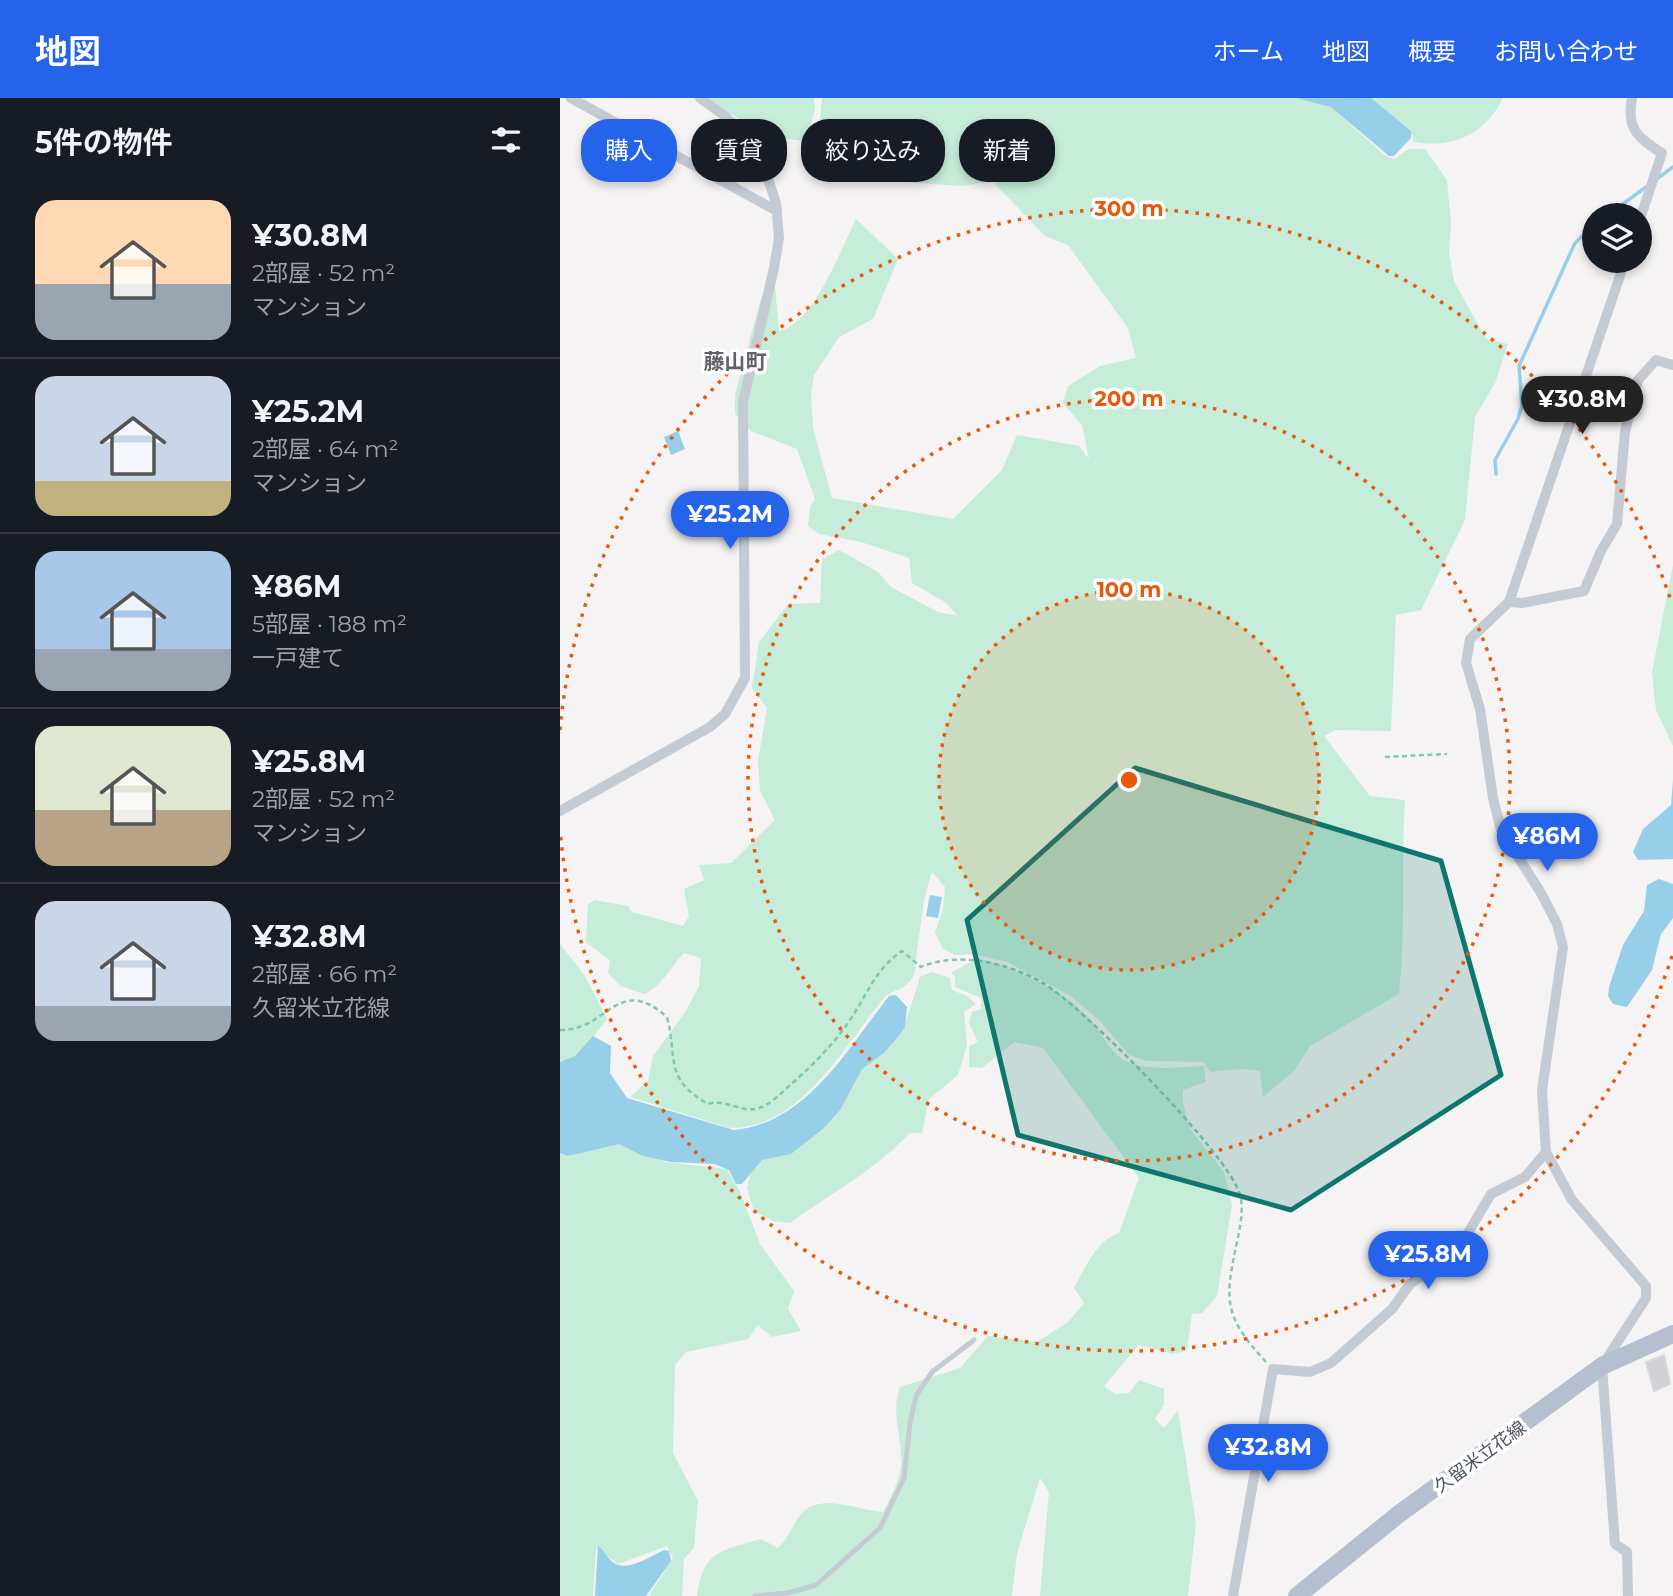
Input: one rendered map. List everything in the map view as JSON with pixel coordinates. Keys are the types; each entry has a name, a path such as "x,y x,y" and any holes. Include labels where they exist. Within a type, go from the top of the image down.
{"main road":[{"name":"久留米立花線","path":"1297,1596 1399,1514 1602,1366 1673,1334"}],"street":[{"path":"572,98 777,211"},
{"path":"560,811 710,727 725,714 745,678 743,402 774,268 779,238 777,211 771,180 760,154 725,116 700,98"},
{"path":"1632,98 1630,124 1636,136 1662,153 1645,203"},
{"path":"1621,273 1509,602 1470,639 1466,663 1480,709 1493,798 1501,830 1541,893 1557,924 1563,947 1542,1090 1546,1152 1572,1200 1646,1286 1646,1298 1602,1366 1615,1544 1627,1552 1628,1596"},
{"path":"1509,602 1522,603 1584,590 1601,551 1617,524 1625,432 1638,380 1656,360 1673,365"},
{"path":"1233,1596 1273,1369 1310,1372 1331,1363 1392,1309 1410,1284 1456,1253 1491,1194 1525,1177 1546,1152"}],"lane":[{"path":"755,1596 788,1593 816,1585 880,1528 904,1478 916,1396 932,1372 974,1340"}],"path":[{"path":"1385,757 1447,754"},
{"path":"560,1030 589,1023 620,1001 639,1000 667,1017 672,1036 673,1066 690,1094 708,1104 718,1100 745,1109 758,1109 771,1102 831,1046 887,962 902,951 921,967 933,961 982,961 1022,973 1045,984 1118,1049 1174,1105 1232,1179 1240,1194 1242,1210 1228,1294 1231,1317 1247,1341 1273,1369"}],"highlighted area":[{"path":"1135,768 1441,861 1501,1075 1291,1210 1018,1135 967,920"}],"green space":[{"path":"705,98 814,98 812,119 801,119 801,140 787,139 787,119 739,119"},
{"path":"822,98 1296,98 1328,104 1383,154 1394,159 1409,149 1425,149 1447,180 1451,222 1449,252 1454,281 1486,339 1508,344 1495,383 1475,417 1465,520 1421,610 1396,615 1391,731 1335,730 1324,736 1370,796 1405,800 1399,994 1310,1046 1294,1071 1263,1097 1260,1071 1243,1069 1210,1072 1204,1062 1147,1061 1129,1055 1100,1021 1071,996 1007,962 973,954 955,955 943,949 935,932 943,910 945,887 932,872 924,901 913,977 906,985 884,998 819,1081 779,1115 756,1125 731,1128 730,1125 730,1128 630,1097 648,1081 653,1056 686,1011 699,986 701,958 684,953 661,981 644,994 621,986 608,973 610,961 586,942 588,904 595,900 628,906 632,912 683,926 689,916 684,889 704,880 699,865 731,863 775,820 760,791 758,761 767,708 752,688 759,642 788,604 820,603 822,559 839,550 878,572 891,587 938,612 958,616 945,602 912,583 909,558 861,542 819,534 808,526 810,507 815,499 797,449 751,431 735,414 735,395 761,298 775,286 779,331 791,326 803,315 825,284 856,219 898,259 873,319 839,337 814,375 811,394 813,428 832,498 953,519 1002,470 1017,435 1079,446 1089,459 1082,425 1063,403 1068,386 1100,366 1136,358 1128,328 1068,245 1045,236 995,184 1055,182 1055,119 959,119 959,182 987,182 962,186 906,182 945,182 945,119 820,119"},
{"path":"1368,98 1503,98 1496,111 1477,130 1455,141 1428,144 1414,142 1412,135"},
{"path":"1673,565 1673,746 1656,710 1652,672"},
{"path":"560,944 585,976 607,1019 576,1059 560,1062"},
{"path":"978,958 1049,987 1075,1005 1124,1060 1153,1067 1204,1066 1206,1082 1183,1090 1183,1103 1190,1129 1224,1172 1232,1205 1217,1296 1202,1313 1192,1314 1187,1350 1173,1354 1139,1345 1104,1386 1115,1394 1129,1393 1139,1380 1164,1389 1164,1405 1155,1419 1164,1428 1178,1410 1196,1524 1188,1596 1040,1596 1049,1492 1040,1478 1017,1553 1012,1596 697,1596 704,1569 717,1554 761,1539 778,1548 803,1512 811,1507 831,1503 883,1512 897,1483 901,1465 896,1416 900,1387 960,1368 988,1336 1037,1342 1068,1322 1084,1303 1074,1288 1087,1264 1104,1242 1119,1233 1139,1178 1043,1048 1014,1042 982,1068 969,1067 969,1046 978,1042 969,1023 972,1012 981,1009 981,998 955,987 955,976 951,973"},
{"path":"931,972 950,978 952,990 967,996 976,1004 964,1012 967,1045 958,1075 929,1099 922,1133 910,1133 868,1170 790,1223 773,1221 754,1211 747,1188 750,1175 761,1160 791,1153 839,1111 858,1072 889,1048 904,1028 920,977"},
{"path":"612,1144 622,1144 665,1162 727,1169 740,1192 760,1244 794,1291 788,1309 801,1331 772,1337 758,1325 748,1339 686,1352 675,1365 673,1453 698,1501 694,1548 684,1559 682,1596 649,1596 673,1558 667,1546 618,1564 596,1548 593,1596 560,1596 560,1153 569,1156"}],"water":[{"path":"1296,98 1371,98 1411,131 1411,138 1394,156 1389,156 1331,107"},
{"path":"678,431 685,449 671,455 664,437"},
{"path":"1673,780 1673,859 1638,860 1633,852 1643,829 1671,805"},
{"path":"1659,879 1673,884 1673,918 1661,934 1652,970 1627,1007 1613,1004 1608,996 1609,987 1623,945 1644,911 1647,885"},
{"path":"930,895 942,897 938,918 926,916"},
{"path":"896,995 907,1007 905,1027 884,1053 862,1069 840,1110 824,1128 791,1154 762,1160 742,1184 736,1184 729,1170 714,1164 671,1162 643,1156 619,1144 568,1156 560,1153 560,1062 575,1056 593,1036 611,1046 610,1073 627,1098 734,1130 760,1125 783,1114 804,1098 824,1080 889,996"},
{"path":"598,1546 614,1563 620,1565 639,1562 664,1550 669,1551 671,1561 646,1596 595,1596"}],"building":[{"path":"1664,1355 1670,1384 1654,1391 1646,1362"}],"waterway":[{"path":"1658,178 1673,167"},
{"path":"1624,203 1646,187"},
{"path":"1496,474 1495,460 1518,419 1522,405 1519,366 1575,243 1582,236"}],"district":[{"name":"藤山町","path":"735,362"}]}
